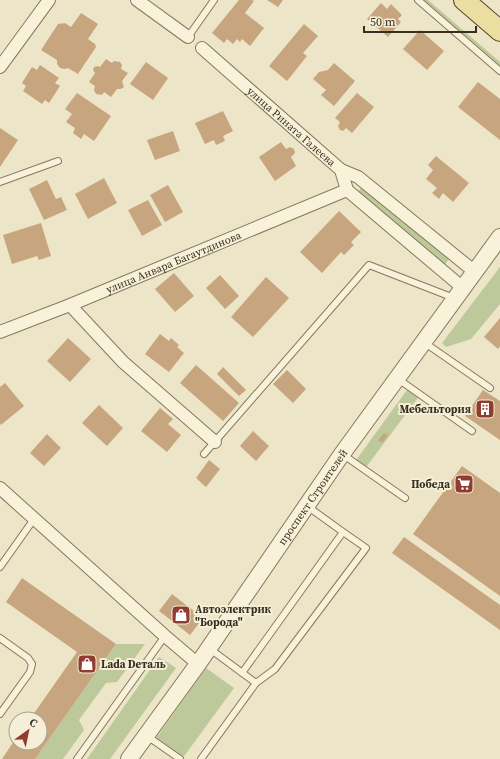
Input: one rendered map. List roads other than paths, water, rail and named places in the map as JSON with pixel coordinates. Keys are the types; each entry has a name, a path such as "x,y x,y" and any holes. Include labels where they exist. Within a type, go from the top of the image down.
{"main road":[{"path":"464,0 500,31"}],"street":[{"path":"0,68 49,0"},
{"path":"137,0 188,37"},
{"name":"улица Рината Галеева","path":"202,48 341,170 347,190"},
{"path":"341,170 358,177 475,272"},
{"path":"347,190 459,293"},
{"name":"улица Анвара Багаутдинова","path":"0,332 70,305 347,190"},
{"name":"проспект Строителей","path":"129,759 198,664 342,454 500,237"},
{"path":"70,305 123,362 215,442"},
{"path":"0,488 198,664"}],"lane":[{"path":"188,37 214,0"},
{"path":"418,0 500,71"},
{"path":"0,182 58,161"},
{"path":"204,454 369,265 459,293"},
{"path":"423,342 490,388"},
{"path":"397,379 472,431"},
{"path":"342,454 405,498"},
{"path":"201,759 256,683 275,669 366,548 307,505"},
{"path":"0,567 34,519"},
{"path":"242,673 343,532"},
{"path":"77,759 165,636"},
{"path":"0,638 28,658 32,664 30,672 0,714"},
{"path":"208,649 256,683"},
{"path":"146,735 180,759"}],"place":[{"name":"Мебельтория","path":"485,409"},
{"name":"Победа","path":"464,484"},
{"name":"Автоэлектрик \"Борода\"","path":"181,615"},
{"name":"Lada Dеталь","path":"87,664"}]}
